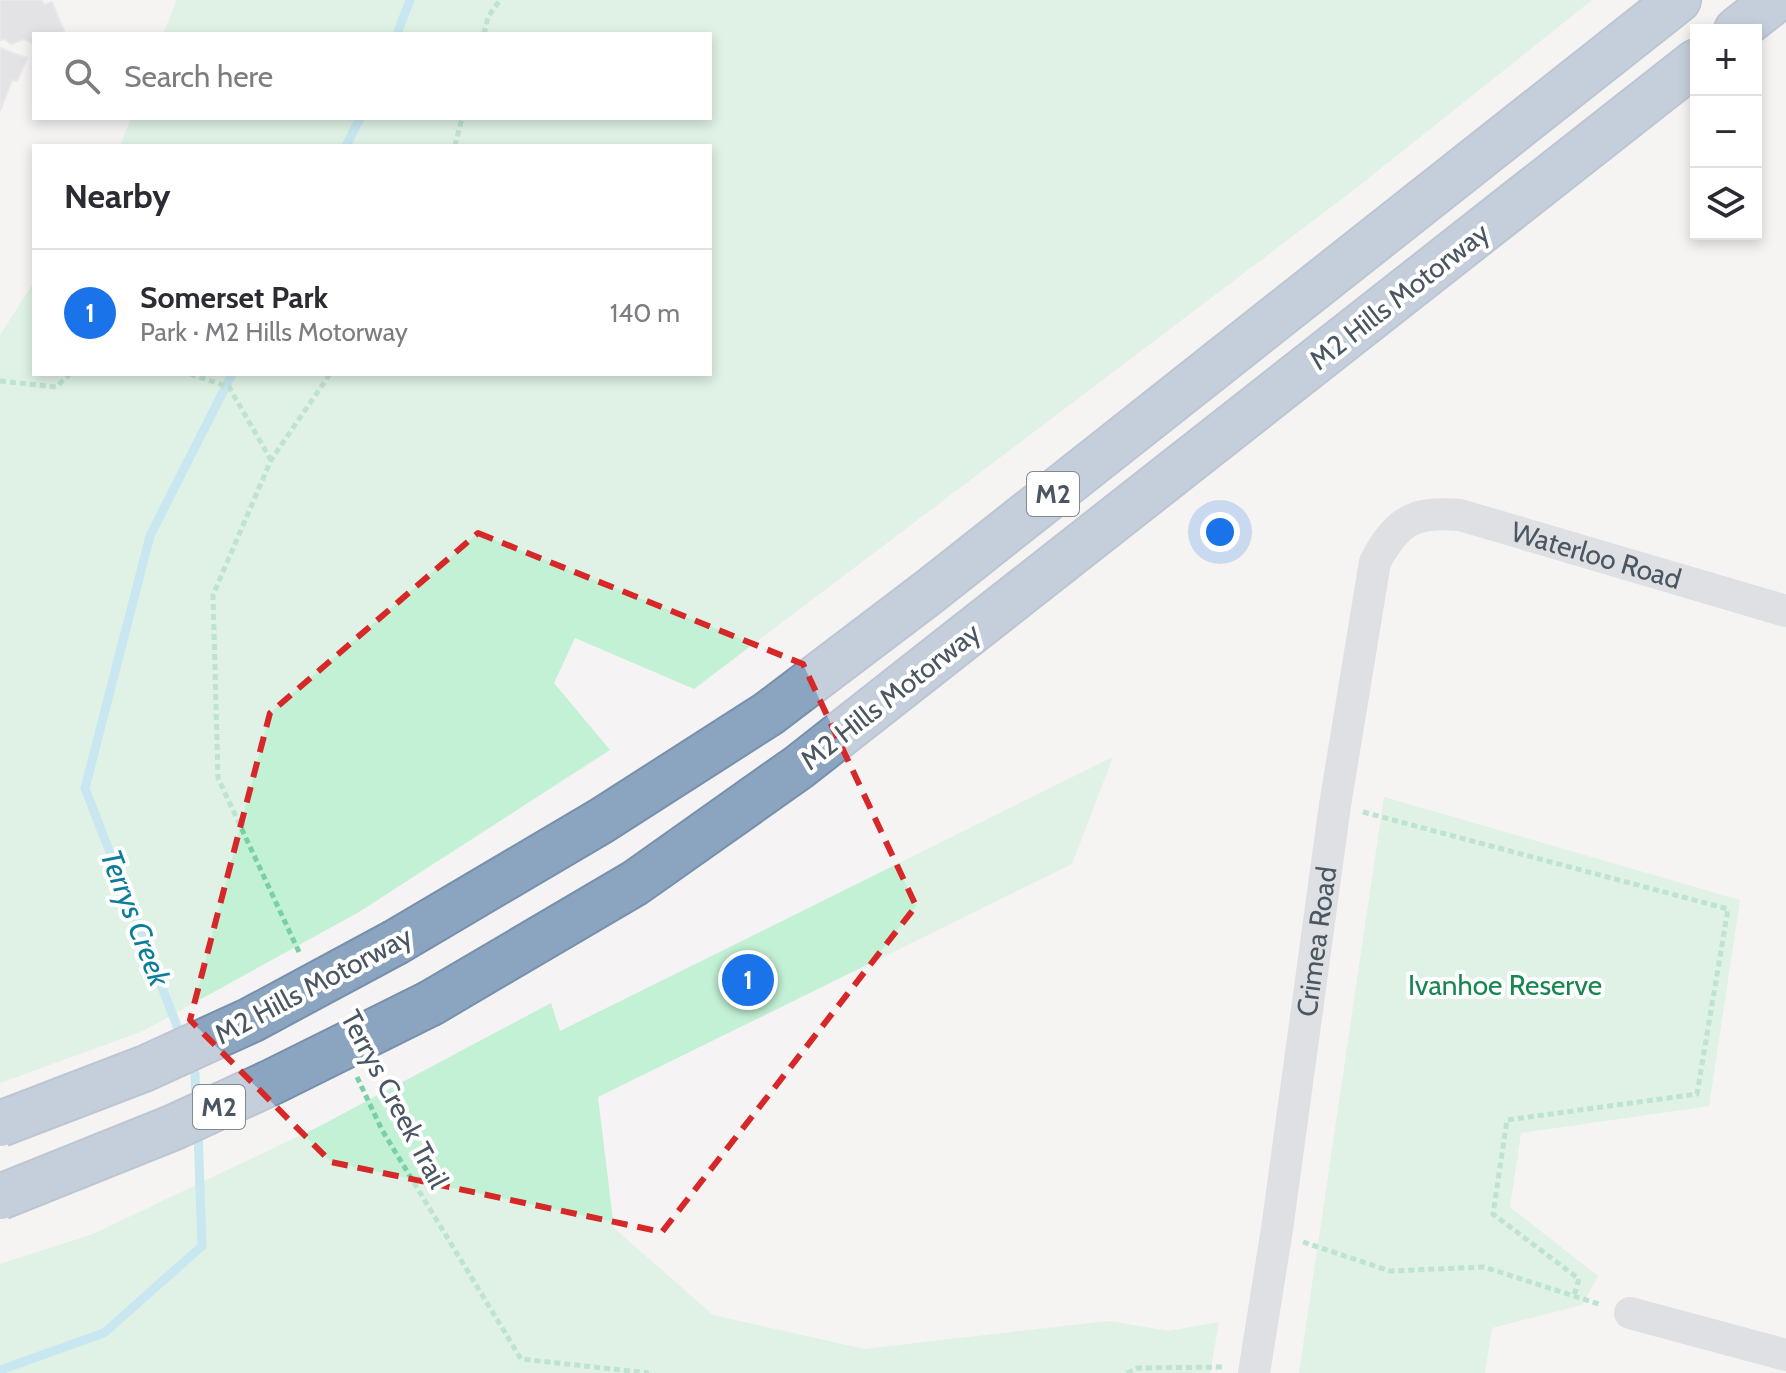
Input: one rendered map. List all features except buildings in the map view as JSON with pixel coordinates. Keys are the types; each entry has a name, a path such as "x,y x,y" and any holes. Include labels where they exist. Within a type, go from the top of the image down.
{"highway":[{"name":"M2 Hills Motorway","path":"0,1124 146,1068 251,1020 396,942 576,837 768,714 954,572 1678,0"},
{"path":"1745,24 1775,0"},
{"name":"M2 Hills Motorway","path":"0,1197 172,1128 272,1082 431,1003 635,883 799,767 1690,67"}],"street":[{"name":"Waterloo Road","path":"1407,522 1432,513 1460,515 1786,611"},
{"name":"Crimea Road","path":"1255,1371 1335,805 1375,562 1387,540 1407,522"},
{"path":"1630,1313 1786,1355"}],"path":[{"path":"484,32 488,17 500,0"},
{"path":"456,144 462,120"},
{"path":"0,381 56,387 68,376"},
{"path":"196,376 229,387 271,460"},
{"path":"303,961 218,778 213,595 271,460 329,376"},
{"path":"1335,805 1728,909 1697,1094 1507,1120 1493,1214 1579,1279 1574,1296"},
{"name":"Terrys Creek Trail","path":"356,1074 382,1130 521,1359 649,1373"},
{"path":"1277,1229 1316,1248 1390,1271 1484,1267 1630,1313"},
{"path":"1127,1373 1138,1368 1255,1371"}],"highlighted area":[{"path":"478,533 803,664 916,906 662,1232 331,1162 190,1020 270,713"}],"green space":[{"path":"177,0 1592,0 1355,189 694,689 575,638 554,683 610,750 359,912 143,1031 0,1083 0,335 32,285 32,376 712,376 712,144 121,144 130,120 712,120 712,32 164,32"},
{"path":"1113,757 1072,864 598,1097 614,1228 713,1315 864,1349 1108,1321 1169,1331 1219,1322 1210,1373 0,1373 0,1264 93,1234 318,1127 551,1003 560,1031"},
{"name":"Ivanhoe Reserve","path":"1384,797 1740,900 1709,1106 1521,1133 1510,1207 1598,1276 1582,1305 1492,1328 1485,1373 1299,1373"}],"waterway":[{"name":"Terrys Creek","path":"398,32 410,0"},
{"name":"Terrys Creek","path":"347,144 359,120"},
{"name":"Terrys Creek","path":"182,1039 85,788 150,536 231,376"},
{"name":"Terrys Creek","path":"190,1061 195,1074 196,1105"},
{"name":"Terrys Creek","path":"0,1370 104,1333 202,1246 198,1131"}],"place":[{"name":"Somerset Park","path":"748,980"}]}
